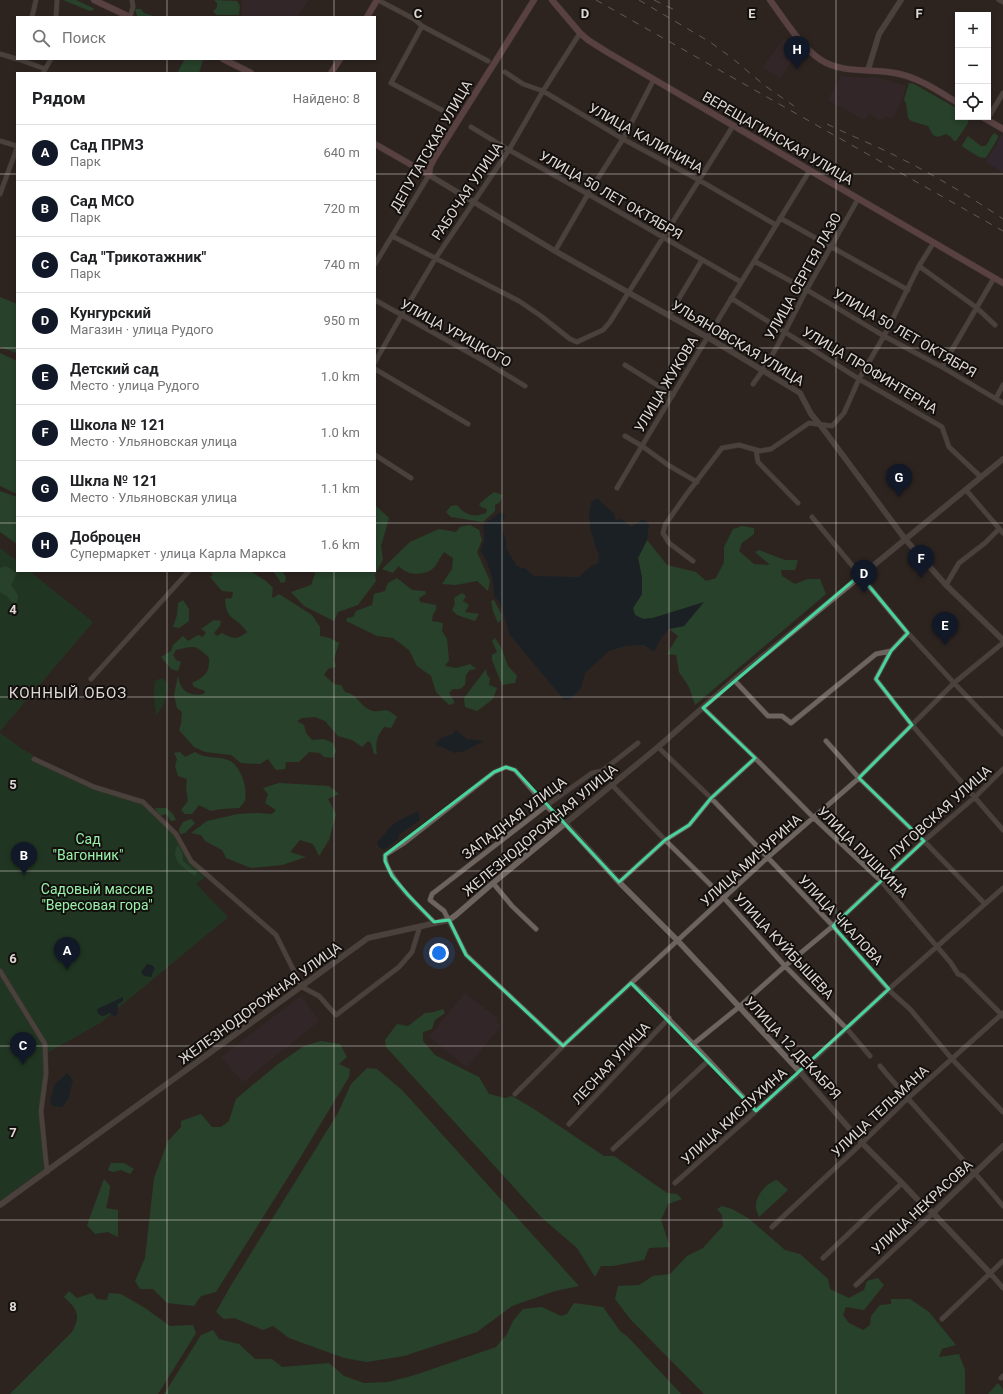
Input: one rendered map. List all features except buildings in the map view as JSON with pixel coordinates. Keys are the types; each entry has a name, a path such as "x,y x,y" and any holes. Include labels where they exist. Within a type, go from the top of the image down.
{"main road":[{"path":"94,0 128,16"},
{"path":"368,16 378,0"},
{"name":"ВЕРЕЩАГИНСКАЯ УЛИЦА","path":"552,0 580,33 607,52 1003,283"},
{"path":"770,0 807,48 821,60 830,65 854,70 895,73 913,78 955,101"},
{"name":"ДЕПУТАТСКАЯ УЛИЦА","path":"429,175 430,167 434,159 532,2"},
{"path":"225,60 249,72"},
{"path":"332,72 339,60"},
{"path":"987,120 1003,129"},
{"path":"376,145 429,175"}],"street":[{"path":"32,16 36,0"},
{"path":"56,16 57,0"},
{"path":"130,16 133,7 132,0"},
{"path":"378,0 414,19 422,26 488,60"},
{"path":"868,70 878,34 901,0"},
{"path":"999,0 1003,2"},
{"path":"422,26 391,83 451,115"},
{"name":"РАБОЧАЯ УЛИЦА","path":"376,360 435,259 509,150 543,91 580,33"},
{"path":"0,54 16,59"},
{"path":"19,60 44,71 50,60"},
{"name":"УЛИЦА КАЛИНИНА","path":"505,72 523,84 543,91 623,140 699,180 776,225"},
{"path":"554,251 588,194 623,140 654,79"},
{"path":"991,109 1003,93"},
{"path":"392,236 520,301 576,342 606,327 664,238 733,126"},
{"name":"УЛИЦА 50 ЛЕТ ОКТЯБРЯ","path":"471,127 741,282"},
{"path":"2,142 16,147"},
{"path":"0,192 16,150"},
{"path":"414,167 425,166 434,159"},
{"name":"УЛИЦА ЖУКОВА","path":"617,488 707,337 810,170"},
{"name":"УЛЬЯНОВСКАЯ УЛИЦА","path":"429,175 554,251 669,315 800,393 811,414 905,539 946,585 1003,642"},
{"name":"ДЕПУТАТСКАЯ УЛИЦА","path":"376,262 429,175"},
{"name":"УЛИЦА СЕРГЕЯ ЛАЗО","path":"753,384 763,371 785,333 807,290 858,199"},
{"path":"780,218 908,290"},
{"path":"693,561 669,543 663,533 665,525 722,448 739,445 758,450 772,449 809,424 832,426 844,413 859,379 884,336 919,266 934,242"},
{"path":"669,315 702,260"},
{"name":"УЛИЦА 50 ЛЕТ ОКТЯБРЯ","path":"754,261 1003,403"},
{"path":"919,266 977,308 995,325"},
{"path":"942,367 994,278"},
{"name":"УЛИЦА ПРОФИНТЕРНА","path":"731,298 859,379 942,427 948,447 981,477"},
{"name":"УЛИЦА УРИЦКОГО","path":"376,301 401,316 484,361 525,386"},
{"path":"625,365 673,395"},
{"path":"376,370 468,424"},
{"path":"996,398 1003,385"},
{"path":"625,436 642,446 668,465 697,482"},
{"path":"758,450 758,462 798,503"},
{"path":"376,456 411,478"},
{"name":"ЖЕЛЕЗНОДОРОЖНАЯ УЛИЦА","path":"0,1205 368,938 434,922 449,920 456,915 658,747 734,680 1003,459"},
{"path":"966,490 1003,533"},
{"path":"812,517 908,632 1003,734"},
{"path":"946,585 960,563 985,543 999,529"},
{"path":"91,679 188,572"},
{"path":"908,632 891,651 876,679 912,725 1003,830"},
{"name":"УЛИЦА МИЧУРИНА","path":"515,1094 562,1046 631,982 678,941 767,858 859,778 954,683 1003,642"},
{"path":"734,680 768,716 782,716 791,723 876,654 891,651"},
{"name":"УЛИЦА ПУШКИНА","path":"703,708 814,818 881,881 951,963 958,974 963,976 1002,1014"},
{"path":"826,741 859,778 924,841 985,904"},
{"name":"ЗАПАДНАЯ УЛИЦА","path":"449,920 444,911 430,900 432,894 546,806 592,773 602,771 638,743"},
{"name":"УЛИЦА ЧКАЛОВА","path":"658,747 711,798 833,926 889,989 910,1009 952,1059 1003,1112"},
{"path":"619,882 665,840 689,825 711,798 755,758"},
{"path":"34,759 94,787 143,802 176,834 191,861 276,935 302,987 319,996 336,1015 399,967 412,952 420,926"},
{"path":"434,922 408,896 392,876 385,861 386,855 494,772 506,767 514,770 546,806 565,823"},
{"name":"ЛУГОВСКАЯ УЛИЦА","path":"692,1045 739,1007 833,926 924,841 975,797 1003,769"},
{"name":"УЛИЦА КУЙБЫШЕВА","path":"612,785 724,898 785,966 847,1029 870,1056"},
{"name":"УЛИЦА 12 ДЕКАБРЯ","path":"565,823 619,882 678,941 800,1072 862,1143 916,1198 933,1213 1003,1288"},
{"path":"493,883 512,906 536,929"},
{"name":"УЛИЦА КИСЛУХИНА","path":"675,1183 1003,888"},
{"path":"449,920 466,955 562,1046"},
{"path":"0,971 45,1044 46,1074 41,1111 47,1172"},
{"path":"631,982 669,1018 692,1045 756,1111"},
{"name":"УЛИЦА ТЕЛЬМАНА","path":"772,1227 907,1099 1002,1014"},
{"name":"ЛЕСНАЯ УЛИЦА","path":"569,1124 669,1018"},
{"path":"613,1149 708,1061"},
{"path":"880,1066 907,1099 976,1173 1003,1206"},
{"name":"УЛИЦА НЕКРАСОВА","path":"856,1285 1003,1146"},
{"path":"823,1258 902,1183"},
{"path":"942,1319 1003,1261"}],"highlighted area":[{"path":"860,575 908,633 891,651 876,679 912,725 859,778 924,841 833,926 889,989 756,1111 631,983 563,1046 466,955 449,920 434,922 408,895 392,876 385,861 385,855 494,772 506,767 515,770 619,882 665,840 689,825 711,798 755,758 703,708"}],"shaded area":[{"path":"242,0 309,0 297,16 242,16"},
{"path":"784,38 799,49 780,78 763,67"},
{"path":"841,76 867,78 874,77 906,86 901,102 892,119 887,116 879,120 869,113 865,120 828,100"},
{"path":"1003,134 1003,172 986,162"},
{"path":"465,993 497,1018 495,1021 501,1026 467,1067 429,1037"},
{"path":"301,996 319,1021 243,1082 221,1057"}],"green space":[{"path":"63,0 76,0 95,9 90,11"},
{"path":"214,0 237,1 240,6 239,15 217,15 213,12 217,7 217,3"},
{"path":"135,9 141,9 144,13 154,16 137,16"},
{"path":"184,60 203,60 199,72 178,72"},
{"path":"909,83 914,84 955,107 955,120 968,120 968,123 956,141 946,134 938,137 933,135 928,126 911,121 908,118 906,103 904,100"},
{"path":"995,133 998,138 985,158 979,157 962,145 968,136 981,146 985,146"},
{"path":"0,297 16,304 16,353 0,347"},
{"path":"0,353 16,361 16,494 0,486"},
{"path":"0,491 16,497 16,543 0,532"},
{"path":"494,492 503,495 500,502 495,505 495,511 483,522 451,517 446,512 451,506 457,505 470,515 482,515 486,513 487,509 481,507 479,504"},
{"path":"376,506 389,518 381,546 383,559 375,575 376,581 358,605 338,612 334,621 304,606 291,592 311,585 316,572 376,572"},
{"path":"470,525 479,530 482,540 477,552 490,581 488,591 477,581 456,585 442,584 452,569 453,558 444,552 433,569 427,572 414,574 402,569 399,566 393,573 382,569 410,542 439,529 456,532 460,527"},
{"path":"742,526 754,528 754,534 742,543 739,551 754,564 770,565 755,552 759,550 785,560 798,560 795,570 781,570 782,576 795,584 808,579 820,579 826,594 695,705 689,687 679,672 676,655 667,654 678,636 669,629 684,626 703,603 653,618 643,619 635,615 633,608 642,594 642,578 638,558 647,540 667,565 696,572 706,581 716,578 724,562 724,547 733,529"},
{"path":"0,548 16,560 16,572 30,572 93,622 0,731"},
{"path":"6,566 17,573 11,585 18,595 16,608 7,596 0,592 0,568"},
{"path":"211,572 252,572 266,581 273,588 273,598 279,594 312,615 320,627 320,636 330,638 339,643 334,659 336,667 328,669 324,675 334,684 341,685 345,692 353,695 368,709 372,711 385,710 397,717 391,728 384,727 380,733 376,743 377,754 374,754 371,743 368,741 362,747 352,740 338,736 325,721 315,717 302,718 297,721 304,725 306,733 312,740 324,739 333,743 336,751 333,758 324,757 320,753 309,752 299,762 286,762 285,769 276,770 268,759 260,764 241,763 231,755 205,752 194,747 179,730 182,712 177,708 174,695 178,676 181,686 186,692 194,695 204,694 205,691 194,687 192,683 200,679 205,674 209,663 209,658 201,650 194,647 176,650 173,655 176,660 181,662 178,671 171,669 161,657 171,651 173,645 183,636 188,641 198,635 203,637 206,632 201,629 214,620 221,621 220,626 214,633 217,636 222,633 235,638 247,632 227,612 225,599 232,598 233,592 222,591 210,577 213,575"},
{"path":"274,572 283,572 286,578 285,582 281,583"},
{"path":"397,578 412,590 425,591 426,594 419,598 420,602 436,605 436,610 433,614 432,621 443,623 442,631 447,639 449,660 445,666 456,668 470,664 476,669 470,670 466,675 465,685 460,689 453,689 449,693 454,703 449,705 436,692 431,676 417,666 409,650 393,638 377,636 346,621 347,618 353,617 356,611 372,605 374,594 385,591 388,583"},
{"path":"462,593 466,596 463,601 469,605 465,612 479,614 475,621 457,615 452,610 455,604 454,598"},
{"path":"183,600 189,609 189,621 179,628 173,627 177,615 178,603"},
{"path":"494,600 501,614 501,620 498,623 491,601"},
{"path":"495,638 501,647 508,666 517,676 515,683 502,685 492,660 492,655 497,652 492,641"},
{"path":"486,669 487,675 490,678 489,685 497,688 493,699 477,711 465,707 464,698"},
{"path":"162,678 168,685 166,698 156,715 154,694 155,681"},
{"name":"Садовый массив \"Вересовая гора\"","path":"0,733 33,755 32,757 45,767 99,791 143,805 174,835 188,861 205,877 196,884 228,917 100,1023 45,1054 43,1170 0,1201"},
{"path":"180,752 185,757 195,752 203,756 224,759 232,762 242,777 246,795 245,800 239,808 211,811 199,805 192,814 185,814 181,810 188,801 186,788 187,779 178,776 175,766 177,759 174,753"},
{"path":"279,783 329,786 339,794 328,799 336,814 329,840 319,856 313,844 300,840 290,852 306,857 282,865 251,868 226,858 222,850 205,841 201,835 191,833 207,821 238,814 272,814 276,810 265,803 268,794 263,788"},
{"path":"155,808 166,808 173,814 176,820 171,821 166,814 160,816"},
{"path":"191,819 195,823 185,833 180,834 179,829 183,822"},
{"path":"178,845 182,853 183,861 197,873 195,876 183,867 176,859 175,850"},
{"path":"443,1009 445,1013 435,1020 432,1029 423,1032 423,1041 435,1055 479,1077 489,1094 505,1098 512,1096 604,1156 614,1156 667,1193 677,1194 682,1199 668,1204 661,1220 670,1247 649,1248 644,1260 613,1266 601,1266 595,1277 577,1248 541,1217 386,1047 385,1040 397,1024 408,1026 425,1013"},
{"path":"321,1041 340,1044 347,1057 339,1064 350,1069 349,1077 216,1292 201,1296 194,1306 167,1303 153,1289 140,1289 135,1281 145,1258 154,1178 168,1141 181,1127 181,1121 201,1114 212,1127 221,1127 229,1121 236,1099 278,1064 304,1046"},
{"path":"367,1068 377,1069 402,1090 579,1286 555,1291 512,1306 477,1332 404,1356 367,1362 344,1358 289,1338 273,1326 263,1330 234,1318 224,1319 216,1312 338,1113 351,1084"},
{"path":"111,1163 124,1163 134,1169 130,1174 121,1170 113,1172 108,1170"},
{"path":"104,1179 110,1186 106,1208 118,1210 118,1237 108,1232 95,1234 87,1225"},
{"path":"777,1180 788,1190 759,1217 756,1208 757,1198 762,1190 773,1181"},
{"path":"722,1206 732,1209 748,1218 785,1250 800,1254 828,1279 830,1289 849,1298 864,1290 867,1281 878,1278 884,1285 864,1310 846,1307 843,1315 849,1323 863,1330 870,1325 871,1316 880,1305 891,1304 891,1299 910,1299 929,1312 956,1345 942,1349 939,1357 959,1354 965,1370 965,1394 704,1394 631,1320 615,1299 618,1286 639,1285 653,1276 670,1274 687,1256 703,1248 723,1226 722,1215 717,1209"},
{"path":"69,1291 77,1298 92,1293 97,1299 107,1300 109,1293 121,1294 145,1308 170,1326 193,1325 196,1333 158,1394 10,1394 72,1332 77,1321 77,1313 64,1297"},
{"path":"574,1303 603,1307 620,1331 628,1337 681,1394 164,1394 201,1335 213,1330 219,1339 239,1344 255,1359 272,1359 282,1367 329,1363 344,1376 364,1383 388,1382 415,1375 496,1347 507,1334 513,1321 523,1309 542,1307 561,1316 567,1314"},
{"path":"998,1383 1003,1389 1003,1394 988,1394"}],"water":[{"path":"597,498 614,514 616,520 621,519 631,527 643,519 649,524 647,540 638,558 642,578 642,594 633,608 635,615 643,619 653,618 704,602 684,626 669,629 661,638 654,652 644,645 626,646 609,651 585,673 581,688 571,699 564,700 510,635 499,601 494,596 492,578 488,566 480,550 484,541 483,525 501,512 505,515 502,530 506,539 506,548 517,566 526,569 534,576 579,577 590,567 598,563 599,554 590,528 589,514 591,502"},
{"path":"456,730 467,739 484,741 465,751 455,753 440,746 437,747 436,743 441,738 453,734"},
{"path":"418,811 420,820 400,834 398,839 384,850 379,847 377,842 392,825"},
{"path":"147,964 152,965 155,968 152,977 144,976 141,972"},
{"path":"123,997 123,1001 118,1004 117,1015 115,1016 109,1013 102,1016 99,1014 97,1009"},
{"path":"67,1073 73,1080 68,1100 62,1107 52,1106 50,1102 54,1085"}],"railway":[{"path":"596,0 1003,231"},
{"path":"639,0 710,42 764,85 794,106"},
{"path":"654,0 679,12"},
{"path":"827,124 886,151 922,170 963,193 1003,219"}],"place":[{"name":"Доброцен","path":"797,69"},
{"name":"Шкла № 121","path":"899,497"},
{"name":"Школа № 121","path":"921,578"},
{"name":"Кунгурский","path":"864,593"},
{"name":"Детский сад","path":"945,645"},
{"name":"Сад МСО","path":"24,875"},
{"name":"Сад ПРМЗ","path":"67,970"},
{"name":"Сад \"Трикотажник\"","path":"23,1065"}],"district":[{"name":"КОННЫЙ ОБОЗ","path":"68,693"}],"park label":[{"name":"Сад \"Вагонник\"","path":"88,848"}]}
